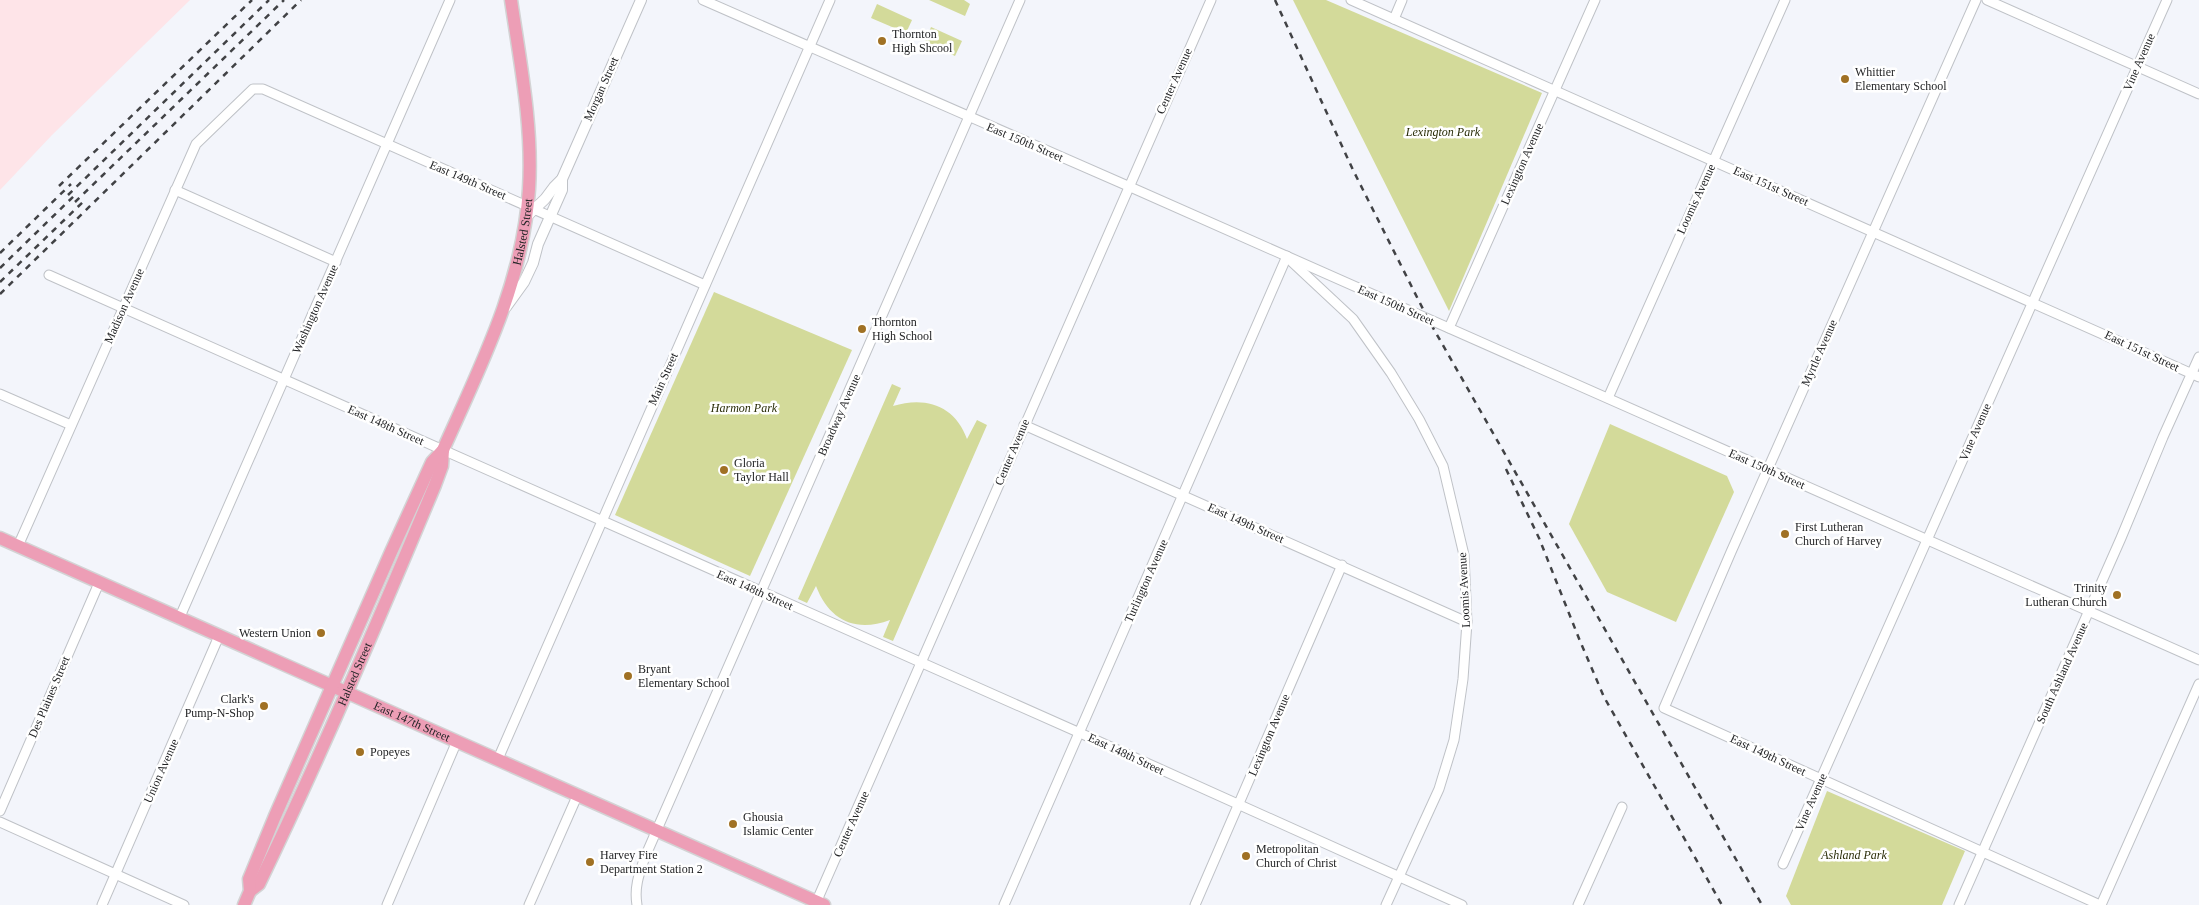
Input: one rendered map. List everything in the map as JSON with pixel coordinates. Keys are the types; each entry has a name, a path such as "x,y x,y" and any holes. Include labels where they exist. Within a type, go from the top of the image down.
{"main road":[{"name":"Halsted Street","path":"244,905 250,890 249,879 332,686 432,462 443,450 504,309 518,263 529,211 529,138 511,0"},
{"name":"Halsted Street","path":"250,890 259,884 266,870 346,692 435,485 442,466 443,450"},
{"name":"East 147th Street","path":"0,538 179,619 657,829 818,904"}],"street":[{"name":"Washington Avenue","path":"179,619 450,0"},
{"name":"Morgan Street","path":"529,211 549,196 562,179 641,0"},
{"name":"East 150th Street","path":"703,0 1287,256 2199,660"},
{"name":"Main Street","path":"498,759 830,0"},
{"name":"Broadway Avenue","path":"637,905 636,882 657,829 1020,0"},
{"name":"Center Avenue","path":"818,904 1024,425 1211,0"},
{"name":"East 151st Street","path":"1351,0 2195,375"},
{"path":"1394,19 1402,0"},
{"name":"Lexington Avenue","path":"1449,328 1595,0"},
{"name":"Loomis Avenue","path":"1608,398 1785,0"},
{"name":"Myrtle Avenue","path":"1664,708 1976,0"},
{"path":"1986,0 2199,94"},
{"name":"Vine Avenue","path":"1783,864 2167,0"},
{"name":"East 149th Street","path":"259,88 529,211 551,216 705,285"},
{"name":"Madison Avenue","path":"18,546 196,144 254,89 259,88"},
{"name":"Morgan Street","path":"504,309 524,282 562,190 562,179"},
{"path":"175,190 336,262"},
{"name":"Loomis Avenue","path":"1287,256 1353,320 1392,373 1419,418 1443,466 1464,554 1467,622 1463,679 1454,740 1439,789 1386,905"},
{"name":"Turlington Avenue","path":"1004,905 1184,496 1287,256"},
{"name":"East 148th Street","path":"49,275 1080,733 1462,905"},
{"name":"South Ashland Avenue","path":"1959,905 2195,375 2199,357"},
{"path":"0,394 71,425"},
{"name":"East 149th Street","path":"1024,425 1467,622"},
{"name":"Lexington Avenue","path":"1195,905 1342,565"},
{"name":"Des Plaines Street","path":"0,811 99,582"},
{"name":"Union Avenue","path":"102,905 219,636"},
{"path":"2100,905 2199,684"},
{"name":"East 149th Street","path":"1664,708 2100,905"},
{"path":"387,905 458,741"},
{"path":"529,905 578,794"},
{"path":"1578,905 1622,806"},
{"path":"0,822 184,905"}],"shaded area":[{"path":"0,0 190,0 52,135 0,190"}],"green space":[{"path":"929,0 964,0 970,4 965,16"},
{"name":"Lexington Park","path":"1293,0 1326,0 1542,93 1449,311"},
{"path":"877,4 912,20 906,33 871,18"},
{"path":"931,27 962,41 955,56 925,42"},
{"name":"Harmon Park","path":"714,292 852,350 750,576 615,515"},
{"path":"892,384 901,388 893,406 916,402 938,406 955,418 962,427 967,439 977,420 987,425 893,641 883,637 890,620 866,625 845,621 828,607 821,598 816,586 807,603 798,599"},
{"path":"1610,424 1727,476 1734,492 1676,622 1607,592 1569,524"},
{"name":"Ashland Park","path":"1827,791 1965,851 1942,905 1791,905 1786,896"}],"railway":[{"path":"59,186 252,0"},
{"path":"68,195 269,0"},
{"path":"75,202 284,0"},
{"path":"0,294 301,0"},
{"path":"1275,0 1353,170 1428,319 1762,905"},
{"path":"0,253 71,184"},
{"path":"0,268 77,193"},
{"path":"0,282 85,200"},
{"path":"1506,469 1539,538 1604,697 1722,905"}],"place":[{"name":"Thornton High Shcool","path":"882,41"},
{"name":"Whittier Elementary School","path":"1845,79"},
{"name":"Thornton High School","path":"862,329"},
{"name":"Gloria Taylor Hall","path":"724,470"},
{"name":"First Lutheran Church of Harvey","path":"1785,534"},
{"name":"Trinity Lutheran Church","path":"2117,595"},
{"name":"Western Union","path":"321,633"},
{"name":"Bryant Elementary School","path":"628,676"},
{"name":"Clark's Pump-N-Shop","path":"264,706"},
{"name":"Popeyes","path":"360,752"},
{"name":"Ghousia Islamic Center","path":"733,824"},
{"name":"Metropolitan Church of Christ","path":"1246,856"},
{"name":"Harvey Fire Department Station 2","path":"590,862"}]}
